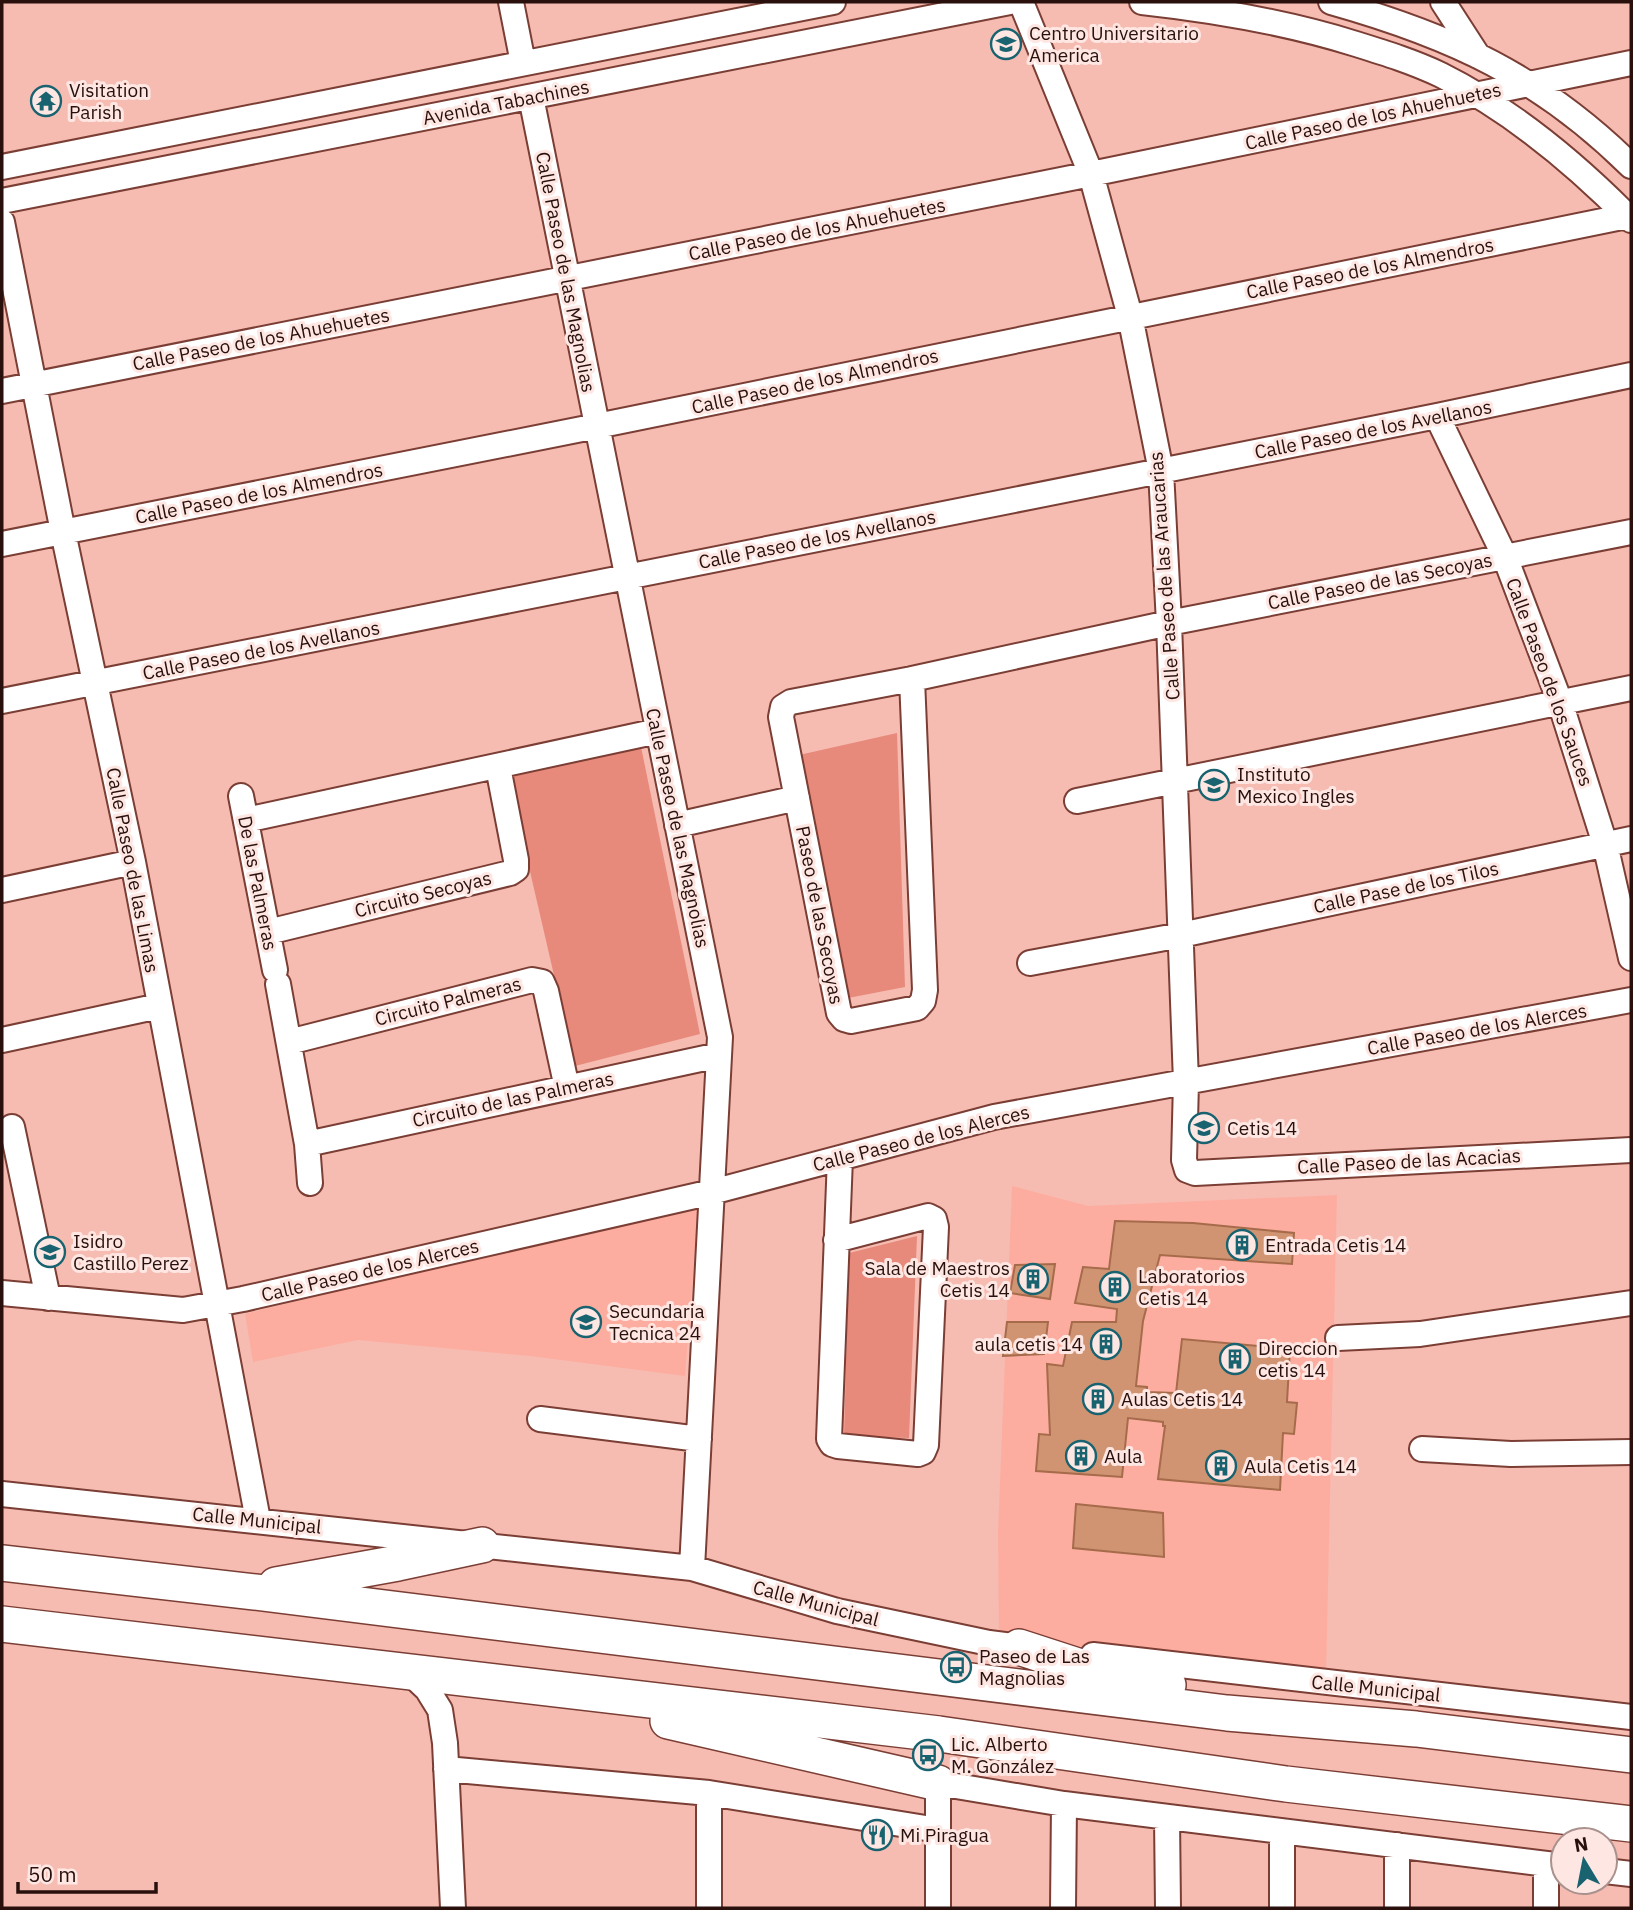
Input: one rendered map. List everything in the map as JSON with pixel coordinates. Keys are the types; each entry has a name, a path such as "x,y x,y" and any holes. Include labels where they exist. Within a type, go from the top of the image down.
{"highway":[{"path":"254,1592 290,1581 398,1563 482,1545"},
{"path":"2,1563 1188,1709 1416,1729"},
{"path":"2,1624 939,1734 1286,1784 1631,1824"},
{"path":"1019,1647 1093,1671 1312,1714 1631,1755"},
{"path":"575,1690 617,1710 938,1783"}],"street":[{"path":"511,2 523,63"},
{"name":"Avenida Tabachines","path":"2,167 833,2"},
{"name":"Avenida Tabachines","path":"2,201 1010,2"},
{"name":"Calle Paseo de las Araucarias","path":"1021,2 1091,174 1130,316 1160,471 1169,622 1186,1082 1184,1160 1187,1170"},
{"path":"1142,2 1228,13 1306,29 1393,55 1440,74 1532,131 1584,174 1629,218"},
{"path":"1331,2 1429,33 1478,54 1550,96 1598,133 1631,166"},
{"path":"1443,2 1478,54 1477,95"},
{"name":"Calle Paseo de los Ahuehuetes","path":"2,391 1091,174 1631,62"},
{"name":"Calle Paseo de las Magnolias","path":"531,97 718,1020 719,1055 692,1568"},
{"name":"Calle Paseo de los Almendros","path":"2,544 1629,218"},
{"name":"Calle Paseo de las Limas","path":"2,222 63,532 133,862 258,1520"},
{"name":"Calle Paseo de los Avellanos","path":"2,701 1437,416 1631,375"},
{"name":"Calle Paseo de los Sauces","path":"1437,416 1505,556 1560,702 1605,844 1631,958"},
{"name":"Calle Paseo de las Secoyas","path":"1169,622 1631,532"},
{"name":"Paseo de las Secoyas","path":"912,679 925,990 923,1002 917,1008 851,1021 844,1019 839,1013 781,717 783,708 791,702 912,679 1169,622"},
{"path":"1077,801 1631,688"},
{"path":"246,820 658,731"},
{"name":"Circuito Secoyas","path":"268,932 510,873 516,869 498,767"},
{"name":"De las Palmeras","path":"241,796 289,1042 307,1144 310,1183"},
{"path":"677,825 797,798"},
{"name":"Calle Pase de los Tilos","path":"1030,963 1181,935 1631,839"},
{"path":"2,890 133,862"},
{"name":"Circuito Palmeras","path":"289,1042 532,980 542,982 546,990 567,1088"},
{"name":"Calle Paseo de los Alerces","path":"2,1293 183,1310 217,1304 712,1192 994,1117 1631,1000"},
{"path":"2,1040 159,1006"},
{"name":"Circuito de las Palmeras","path":"307,1144 719,1055"},
{"path":"12,1127 48,1298"},
{"name":"Calle Paseo de las Acacias","path":"1187,1170 1195,1173 1631,1150"},
{"path":"836,1240 928,1216 934,1219 936,1227 923,1452 918,1454 838,1446 832,1444 829,1439 836,1240 840,1158"},
{"path":"1338,1338 1420,1334 1631,1303"},
{"path":"540,1419 699,1439"},
{"path":"1422,1449 1511,1454 1631,1452"},
{"name":"Calle Municipal","path":"2,1494 692,1568 837,1611 989,1643 1631,1717"},
{"path":"407,1670 427,1689 440,1710 446,1769 453,1908"},
{"path":"446,1769 709,1793 938,1830"},
{"path":"938,1908 938,1783 1064,1804 1549,1864"},
{"path":"709,1793 709,1908"},
{"path":"1063,1908 1064,1804"},
{"path":"1167,1817 1168,1908"},
{"path":"1282,1831 1282,1908"},
{"path":"1397,1844 1397,1908"}],"shaded area":[{"path":"897,733 905,987 848,998 799,755"},
{"path":"640,742 700,1034 575,1066 507,772"},
{"path":"1012,1186 1088,1206 1337,1195 1326,1672 999,1638 998,1532"},
{"path":"699,1201 685,1376 530,1356 358,1340 253,1362 245,1314"},
{"path":"917,1236 909,1438 844,1436 849,1253"}],"building":[{"path":"1115,1221 1193,1223 1294,1233 1292,1264 1160,1255 1143,1321 1136,1386 1147,1387 1147,1392 1176,1393 1182,1339 1290,1349 1287,1402 1297,1403 1294,1434 1283,1433 1280,1490 1158,1479 1165,1426 1163,1422 1128,1418 1122,1477 1036,1471 1039,1434 1050,1435 1047,1364 1063,1366 1072,1322 1116,1322 1117,1309 1075,1303 1083,1267 1109,1269"},
{"name":"Sala de Maestros Cetis 14","path":"1055,1264 1050,1299 1010,1293 1015,1265"},
{"path":"1007,1322 1048,1322 1044,1354 1003,1356"},
{"path":"1076,1504 1163,1513 1164,1557 1073,1548"}],"place":[{"name":"Centro Universitario America","path":"1006,44"},
{"name":"Visitation Parish","path":"46,101"},
{"name":"Instituto Mexico Ingles","path":"1214,785"},
{"name":"Cetis 14","path":"1204,1128"},
{"name":"Entrada Cetis 14","path":"1242,1245"},
{"name":"Isidro Castillo Perez","path":"50,1252"},
{"name":"Sala de Maestros Cetis 14","path":"1033,1279"},
{"name":"Laboratorios Cetis 14","path":"1115,1287"},
{"name":"Secundaria Tecnica 24","path":"586,1322"},
{"name":"aula cetis 14","path":"1106,1344"},
{"name":"Direccion cetis 14","path":"1235,1359"},
{"name":"Aulas Cetis 14","path":"1098,1399"},
{"name":"Aula","path":"1081,1456"},
{"name":"Aula Cetis 14","path":"1221,1466"},
{"name":"Paseo de Las Magnolias","path":"956,1667"},
{"name":"Lic. Alberto M. González","path":"928,1755"},
{"name":"Mi Piragua","path":"877,1835"}]}
